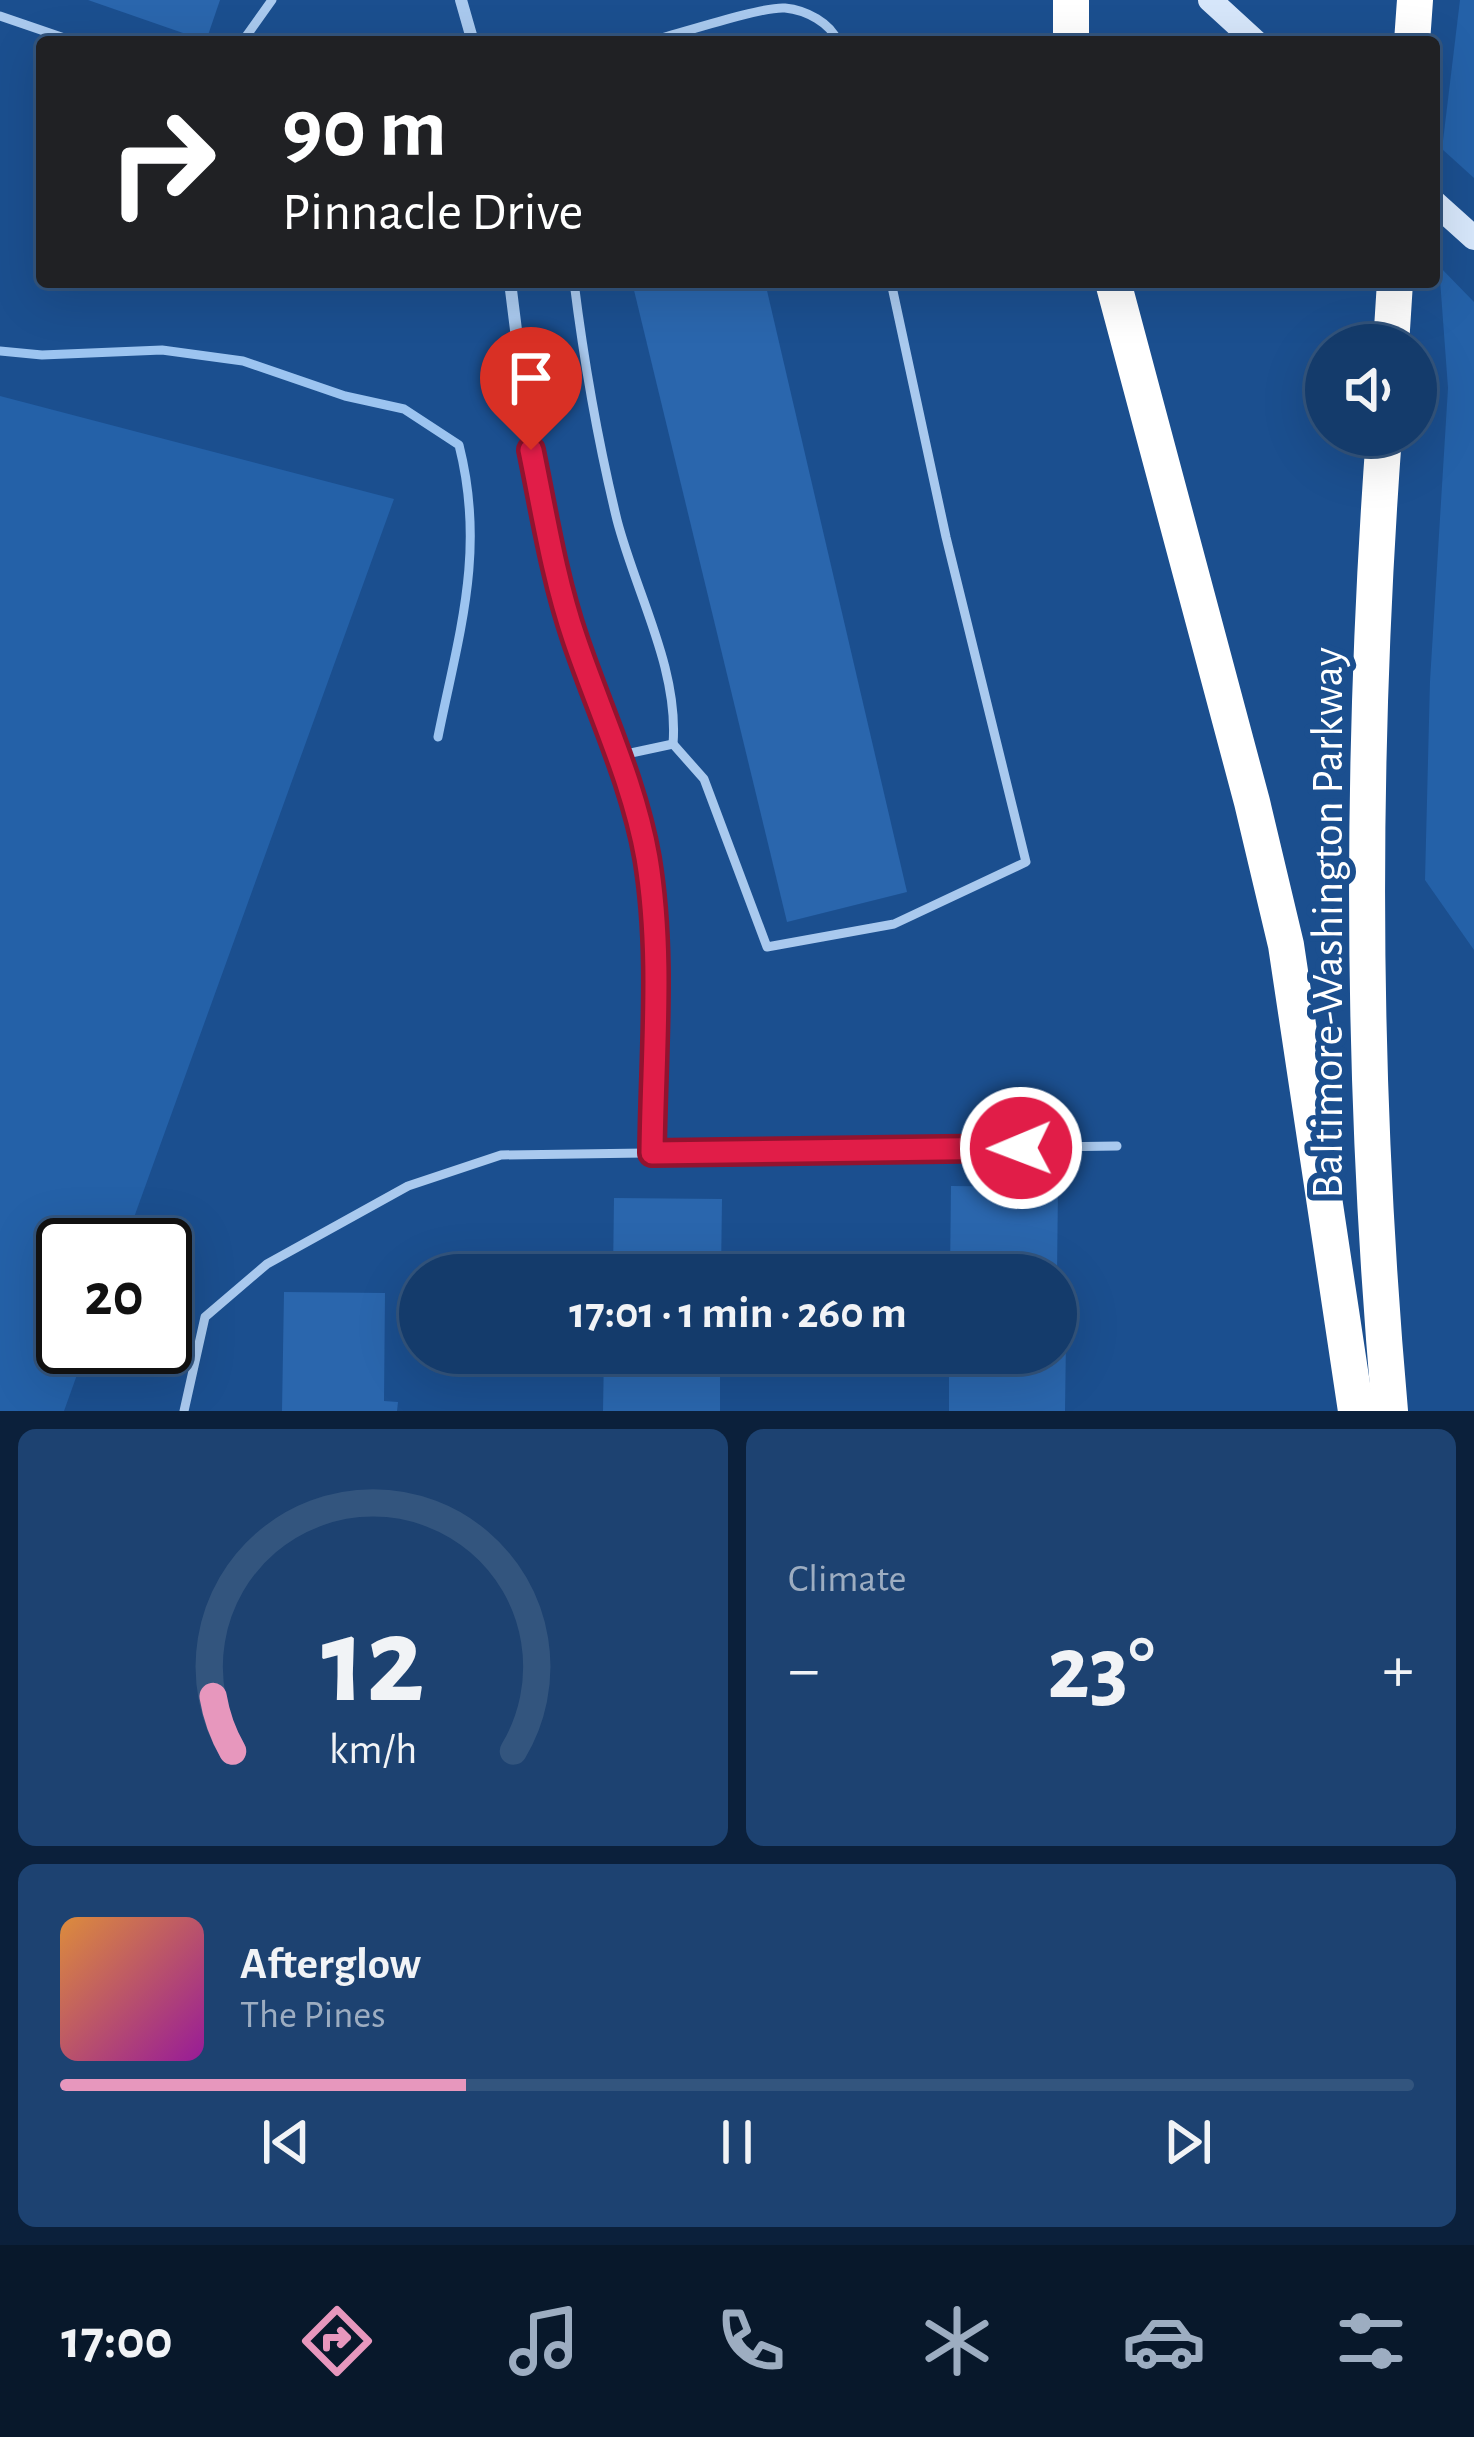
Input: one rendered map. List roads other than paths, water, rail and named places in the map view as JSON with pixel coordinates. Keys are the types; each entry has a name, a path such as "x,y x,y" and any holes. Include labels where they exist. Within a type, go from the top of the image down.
{"highway":[{"path":"1071,0 1071,36"},
{"path":"1412,36 1415,0"},
{"path":"1115,288 1286,945 1356,1411"},
{"path":"1392,324 1395,288"},
{"name":"Baltimore-Washington Parkway","path":"1382,456 1374,568 1365,863 1368,1066 1390,1411"}],"main road":[{"path":"1210,0 1249,36"},
{"path":"1440,207 1474,238"}],"street":[{"path":"461,0 471,36"},
{"path":"511,288 531,450 554,564 646,855 656,949 652,1153"}],"lane":[{"path":"246,36 272,0"},
{"path":"671,36 783,8 813,16 837,36"},
{"path":"0,16 58,36"},
{"path":"575,288 584,361 618,521 676,709 674,744 704,779 767,947 894,924 1027,862 946,537 892,288"},
{"path":"617,756 674,744"},
{"path":"184,1411 205,1317 267,1264 408,1186 502,1155 1117,1146"}],"waterway":[{"path":"0,351 42,355 162,350 243,361 345,396 404,409 459,445 467,484 470,557 438,737"}]}
